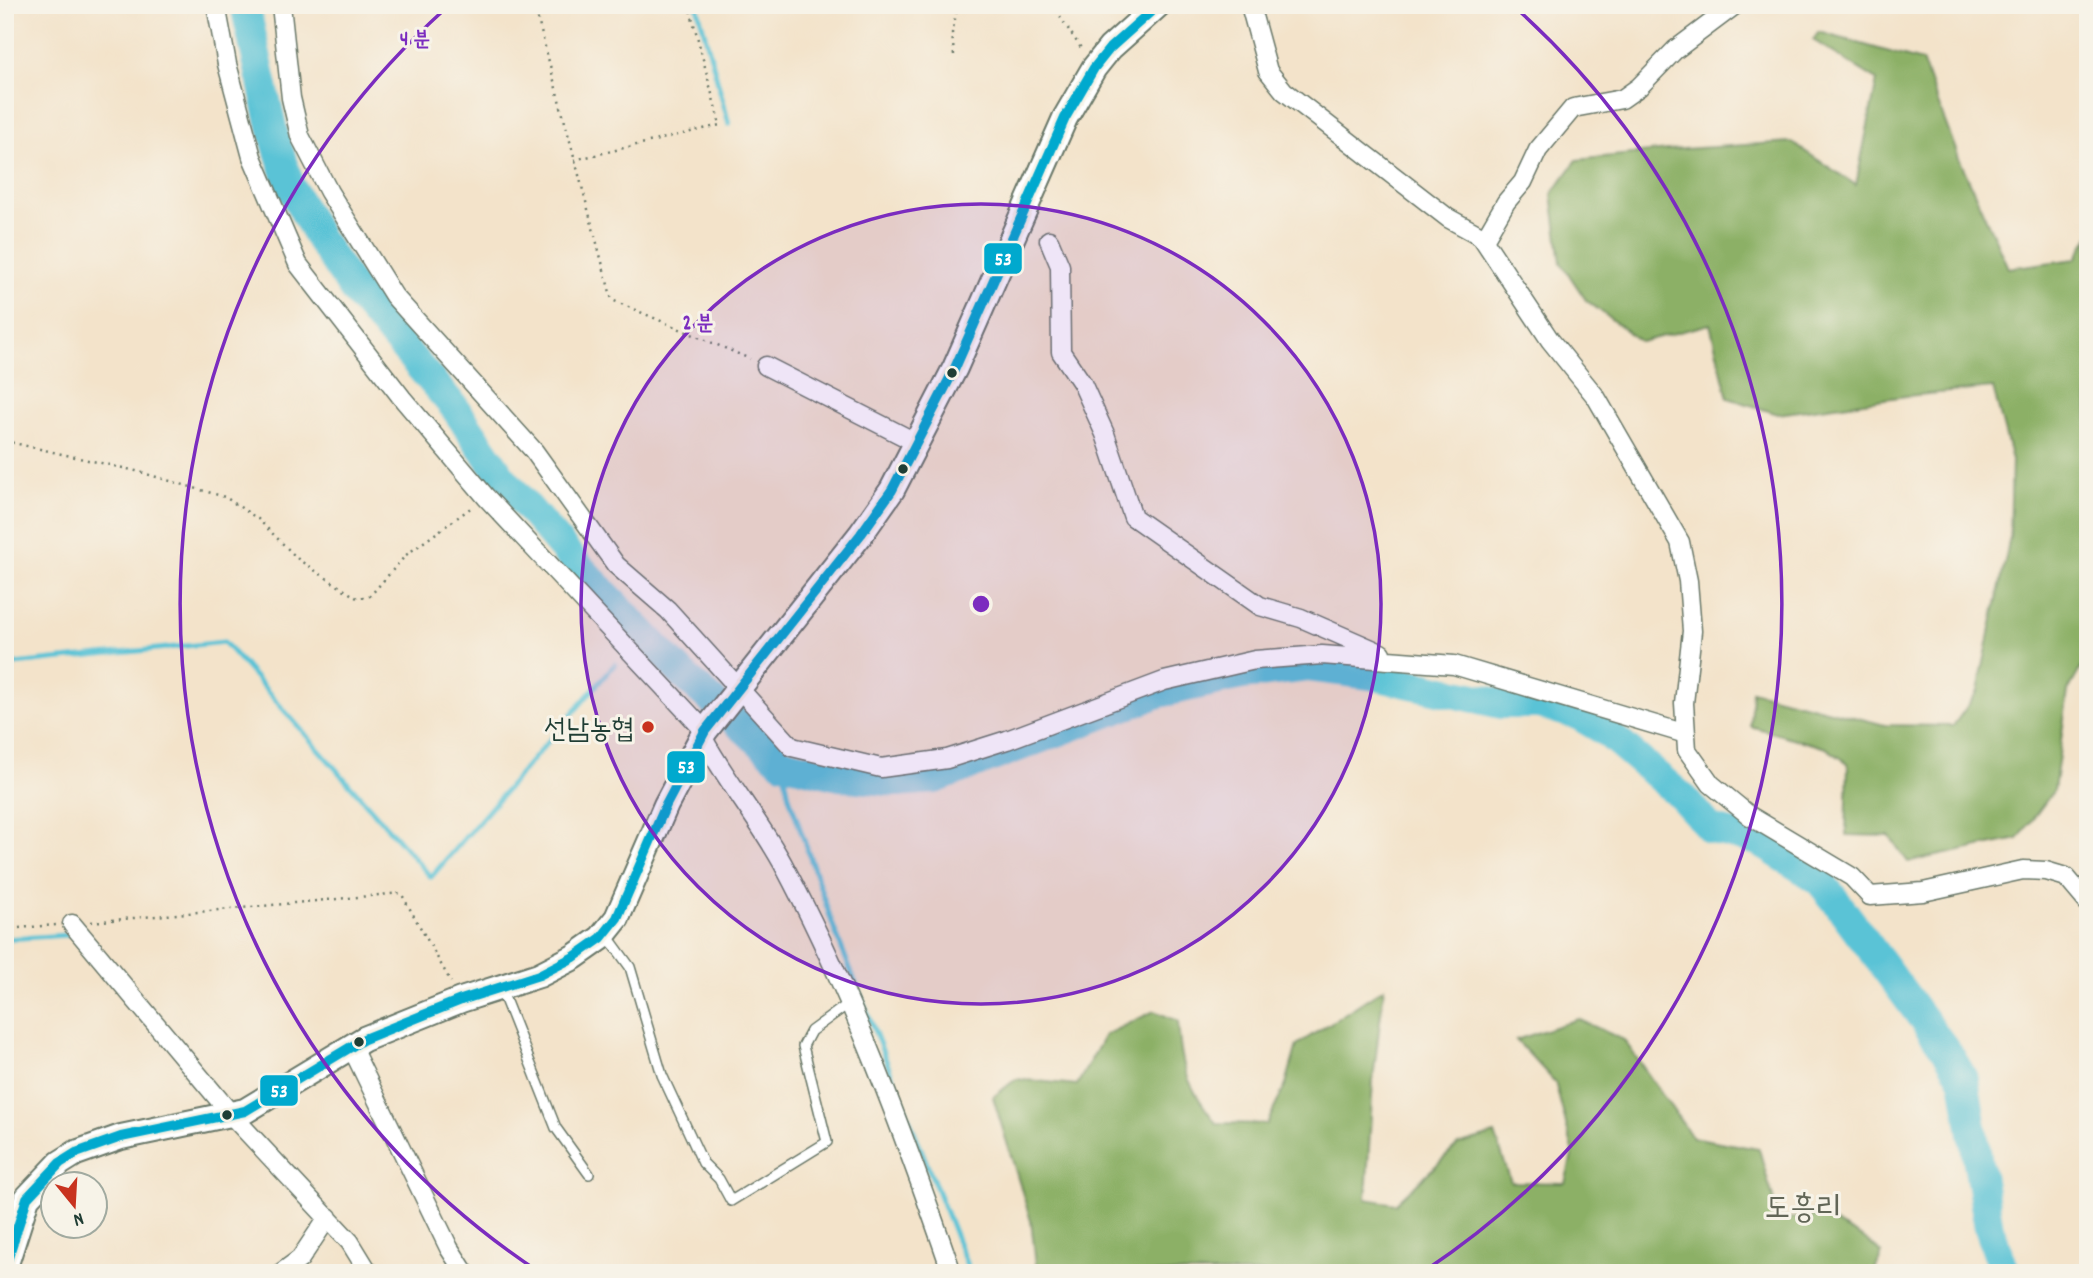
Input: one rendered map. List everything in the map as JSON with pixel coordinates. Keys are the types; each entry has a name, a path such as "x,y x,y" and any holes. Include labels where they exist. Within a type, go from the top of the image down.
{"street":[{"path":"216,5 227,64 252,157 298,264 402,398 486,497 707,730 725,779 754,817 783,864 848,1004 903,1136 952,1273"},
{"path":"281,5 290,98 300,136 329,192 394,296 534,451 616,565 668,610 735,691 792,747 881,768 947,759 1007,740 1164,681 1255,660 1322,655 1391,657 1454,665 1686,734"},
{"path":"5,1267 27,1198 60,1163 121,1137 232,1115 261,1103 351,1046 461,1000 539,975 574,957 605,933 617,918 680,775 707,730 861,534 892,490 955,368 1065,118 1094,68 1110,48 1158,5"},
{"path":"1250,5 1268,71 1284,91 1448,218 1484,240 1550,340 1596,397 1680,542 1688,581 1692,631 1684,703 1687,750 1711,784 1750,816 1852,877 1870,896 1923,892 2023,870 2046,871 2066,877 2088,903"},
{"path":"1484,240 1506,202 1523,182 1538,150 1573,108 1622,99 1639,87 1675,50 1735,5"},
{"path":"1049,240 1060,266 1060,352 1082,383 1105,434 1133,517 1260,606 1301,618 1391,657"},
{"path":"766,366 915,442"},
{"path":"72,924 232,1115 350,1242 369,1273"},
{"path":"351,1046 449,1248 465,1273"},
{"path":"281,1273 300,1259 328,1217"}],"lane":[{"path":"605,933 630,967 662,1075 703,1164 719,1179 731,1201 827,1142 803,1046 811,1031 848,1004"},
{"path":"500,987 556,1128 589,1174"}],"path":[{"path":"534,5 612,300 766,366"},
{"path":"575,160 720,125 689,5"},
{"path":"954,55 952,33 958,5"},
{"path":"1052,5 1094,68"},
{"path":"5,441 136,471 225,497 258,519 299,561 357,598 370,596 406,555 486,497"},
{"path":"5,929 401,893 461,1000"}],"green space":[{"path":"1819,32 1922,61 1959,158 2008,268 2076,259 2088,238 2088,655 2068,691 2054,790 2018,839 1908,862 1889,836 1846,835 1848,763 1826,748 1750,726 1752,691 1885,725 1953,726 1978,691 2010,537 2012,460 1993,388 1906,396 1778,414 1728,398 1710,324 1641,342 1586,300 1561,263 1552,194 1577,160 1668,150 1791,142 1856,185 1877,80 1813,40"},
{"path":"1384,988 1373,1080 1366,1199 1395,1204 1458,1145 1495,1134 1511,1182 1565,1183 1573,1151 1555,1082 1516,1040 1578,1019 1624,1040 1692,1137 1759,1149 1779,1219 1822,1216 1863,1238 1882,1253 1874,1273 1037,1273 1031,1221 993,1097 1016,1079 1077,1085 1105,1035 1154,1011 1178,1021 1187,1076 1198,1098 1216,1123 1267,1124 1286,1084 1297,1045"}],"waterway":[{"path":"245,5 273,132 290,186 320,240 356,293 455,408 501,476 571,558 683,675 782,762 839,776 898,782 935,779 1159,693 1242,675 1308,667 1371,675 1502,704 1540,704 1578,715 1605,731 1681,796 1711,829 1758,841 1818,879 1835,900 1948,1053 1964,1080 1989,1228 2005,1273"},
{"path":"697,5 729,124"},
{"path":"5,665 224,642 431,877 615,664"},
{"path":"782,762 789,796 835,931 970,1273"},
{"path":"5,939 67,935"}],"transit line":[{"name":"53","path":"5,1267 27,1198 60,1163 76,1153 121,1137 245,1111 364,1039 461,1000 539,975 574,957 601,938 617,918 666,805 705,731 861,534 892,490 955,368 1065,118 1094,68 1110,48 1158,5"}],"place":[{"name":"선남농협","path":"648,727"}],"district":[{"name":"도흥리","path":"1803,1206"}]}
